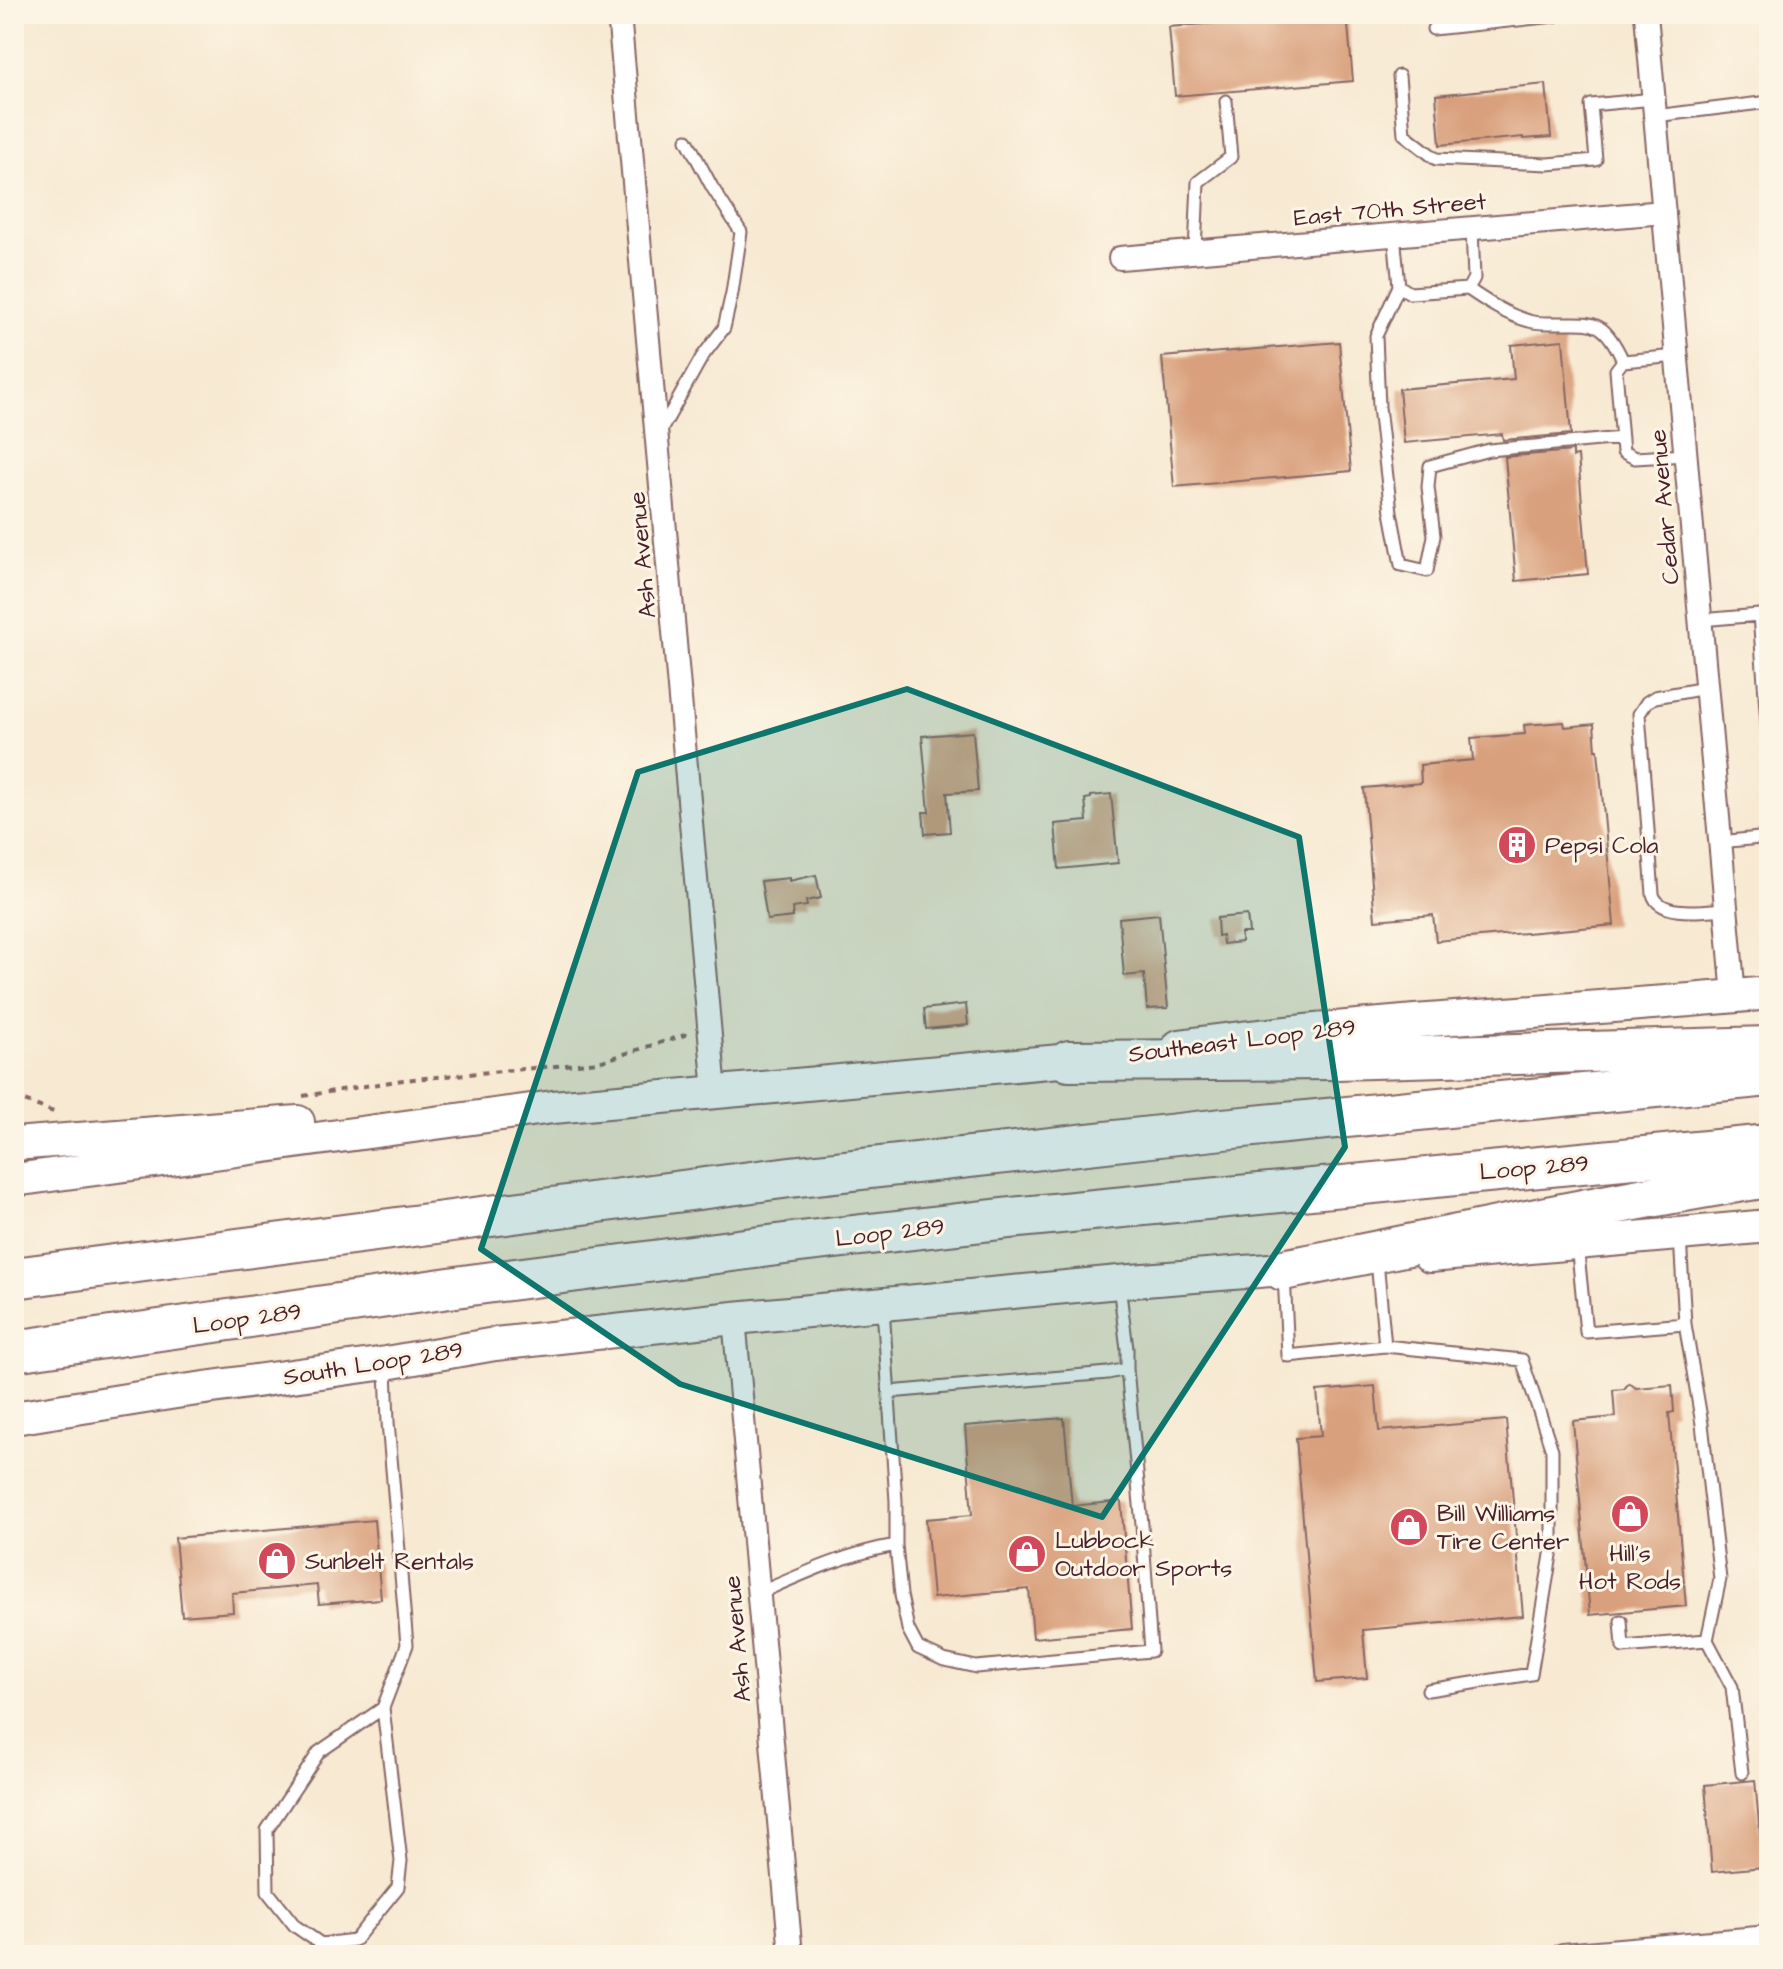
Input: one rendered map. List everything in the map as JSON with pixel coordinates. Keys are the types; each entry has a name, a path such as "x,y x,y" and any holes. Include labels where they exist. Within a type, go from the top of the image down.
{"highway":[{"path":"1069,1061 1337,1059 1769,1047"},
{"path":"14,1278 805,1175 1207,1131 1769,1076"},
{"name":"Loop 289","path":"14,1351 470,1285 800,1242 1025,1216 1769,1145"},
{"path":"1283,1270 1606,1204 1769,1177"}],"main road":[{"name":"Southeast Loop 289","path":"715,1092 1069,1061 1239,1037 1769,993"},
{"path":"14,1180 553,1107 715,1092"},
{"path":"14,1144 404,1113 553,1107"},
{"path":"734,1318 1769,1226"},
{"name":"South Loop 289","path":"14,1418 495,1344 734,1318"}],"street":[{"name":"Ash Avenue","path":"619,14 715,1092"},
{"name":"Cedar Avenue","path":"1646,14 1734,996"},
{"name":"East 70th Street","path":"1120,258 1664,212"},
{"name":"Ash Avenue","path":"734,1318 791,1955"},
{"path":"1563,1955 1769,1937"}],"lane":[{"path":"1433,29 1557,14"},
{"path":"1399,76 1404,134 1436,159 1548,164 1596,160 1591,105 1654,108 1769,102"},
{"path":"1195,252 1198,182 1231,157 1226,101"},
{"path":"657,436 702,357 724,328 741,232 687,140"},
{"path":"1468,289 1474,278 1472,228"},
{"path":"1394,235 1399,286 1376,336 1379,407 1391,512 1401,565 1427,571 1434,536 1428,487 1430,466 1489,450 1622,438"},
{"path":"1399,286 1410,293 1468,289 1498,309 1532,323 1579,321 1595,324 1614,341 1623,361"},
{"path":"1677,356 1623,361 1616,370 1623,452 1635,458 1686,455"},
{"path":"1701,620 1759,615 1769,750"},
{"path":"1706,688 1655,697 1639,714 1653,894 1655,901 1664,908 1687,911 1726,909"},
{"path":"1720,842 1769,837"},
{"path":"1680,1234 1685,1324 1702,1424 1720,1579 1707,1640 1732,1687 1742,1773"},
{"path":"1577,1244 1586,1332 1685,1324"},
{"path":"1377,1261 1385,1346"},
{"path":"1283,1270 1288,1356 1385,1346 1522,1360 1552,1450 1552,1549 1531,1674 1428,1690"},
{"path":"883,1305 901,1595 908,1629 918,1648 944,1660 976,1667 1138,1653 1151,1651 1119,1282"},
{"path":"383,1708 319,1752 267,1830 268,1892 295,1926 321,1944 355,1940 398,1887 401,1861 383,1708 407,1645 386,1363"},
{"path":"889,1392 1127,1369"},
{"path":"759,1593 862,1551 896,1545"},
{"path":"1621,1621 1623,1647 1707,1640"}],"path":[{"path":"299,1096 403,1080 599,1062 709,1027"},
{"path":"14,1097 60,1114"}],"highlighted area":[{"path":"907,689 1299,837 1345,1147 1102,1517 680,1384 481,1249 638,772"}],"building":[{"path":"1226,14 1347,14 1353,81 1175,96 1169,27 1227,22"},
{"path":"1546,84 1551,137 1440,145 1436,95"},
{"path":"1563,340 1571,434 1503,440 1502,434 1404,443 1399,389 1514,379 1511,345"},
{"path":"1339,342 1351,471 1174,487 1162,357"},
{"path":"1573,451 1573,457 1578,456 1588,574 1516,581 1505,457"},
{"name":"Pepsi Cola","path":"1564,722 1565,727 1594,724 1614,925 1436,941 1433,915 1375,920 1364,788 1421,783 1420,765 1473,760 1471,738 1525,734 1524,725"},
{"path":"973,732 978,791 947,793 950,832 925,834 923,812 929,812 922,736"},
{"path":"1111,794 1118,863 1059,869 1055,824 1087,821 1085,799"},
{"path":"816,875 821,898 806,901 807,906 792,908 793,917 767,920 761,881 789,878 789,881"},
{"path":"1159,914 1168,1008 1147,1009 1144,974 1124,976 1119,918"},
{"path":"1247,915 1249,933 1241,933 1241,942 1223,944 1222,935 1218,936 1217,918"},
{"path":"966,1004 968,1025 926,1029 924,1009"},
{"name":"Hill's Hot Rods","path":"1629,1383 1636,1388 1672,1385 1674,1412 1669,1413 1686,1606 1590,1615 1573,1421 1615,1417 1613,1390 1624,1389"},
{"name":"Bill Williams Tire Center","path":"1375,1386 1379,1431 1506,1420 1523,1616 1363,1630 1367,1678 1317,1682 1296,1438 1321,1436 1317,1391"},
{"name":"Lubbock Outdoor Sports","path":"1064,1418 1072,1506 1121,1501 1132,1629 1033,1638 1029,1589 933,1598 926,1519 972,1515 965,1426"},
{"name":"Sunbelt Rentals","path":"374,1520 381,1599 319,1604 317,1585 232,1593 233,1612 182,1616 175,1538"},
{"path":"1755,1780 1763,1867 1712,1872 1705,1785"}],"place":[{"name":"Pepsi Cola","path":"1517,845"},
{"name":"Hill's Hot Rods","path":"1630,1514"},
{"name":"Bill Williams Tire Center","path":"1409,1527"},
{"name":"Lubbock Outdoor Sports","path":"1027,1554"},
{"name":"Sunbelt Rentals","path":"277,1561"}]}
